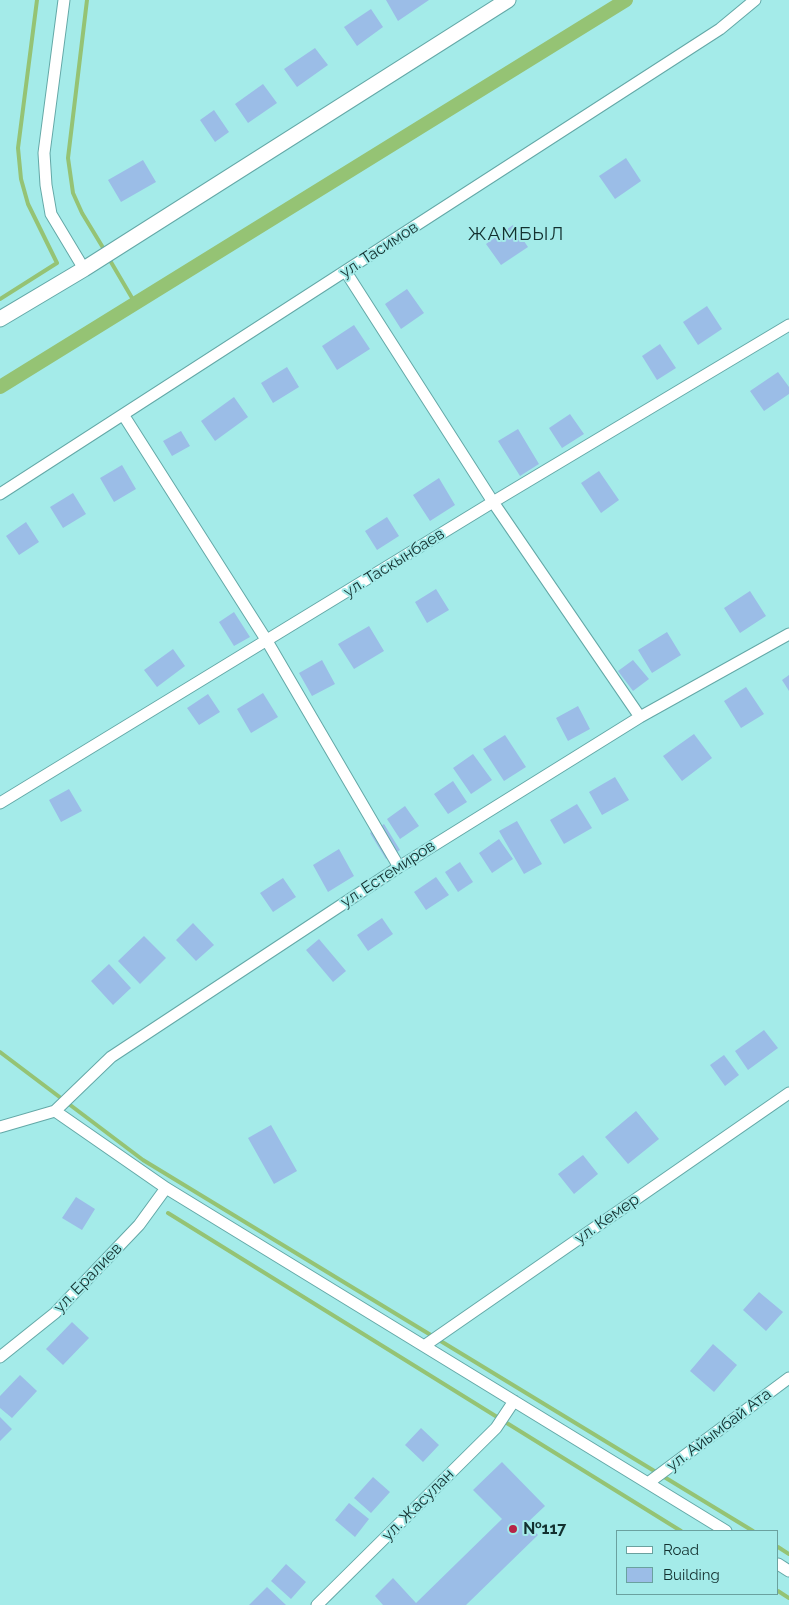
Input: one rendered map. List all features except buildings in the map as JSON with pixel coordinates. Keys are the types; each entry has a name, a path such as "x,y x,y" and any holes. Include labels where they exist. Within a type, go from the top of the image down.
{"main road":[{"path":"0,320 84,269 508,0"}],"street":[{"path":"64,0 44,153 46,185 51,214 84,269"},
{"name":"ул. Тасимов","path":"0,494 124,416 720,29 755,0"},
{"path":"346,272 493,502 640,717"},
{"name":"ул. Таскынбаев","path":"0,803 493,502 789,325"},
{"path":"124,416 267,641 399,867"},
{"name":"ул. Естемиров","path":"0,1127 55,1112 111,1057 399,867 640,717 789,634"},
{"name":"ул. Кемер","path":"424,1346 789,1093"},
{"path":"55,1112 166,1188 724,1530"},
{"name":"ул. Ералиев","path":"0,1357 55,1313 139,1225 166,1188"},
{"name":"ул. Айымбай Ата","path":"648,1483 789,1378"},
{"name":"ул. Жасулан","path":"317,1605 496,1428 514,1401"}],"waterway":[{"path":"0,299 57,263 28,204 21,179 18,148 37,0"},
{"path":"87,0 68,158 73,193 82,213 105,251"},
{"path":"0,387 626,0"},
{"path":"108,257 135,303"},
{"path":"0,1052 143,1160 751,1530"},
{"path":"168,1213 679,1530"},
{"path":"779,1548 789,1554"},
{"path":"779,1592 789,1598"}],"place":[{"name":"№117","path":"513,1529"}],"district":[{"name":"ЖАМБЫЛ","path":"516,234"}]}
